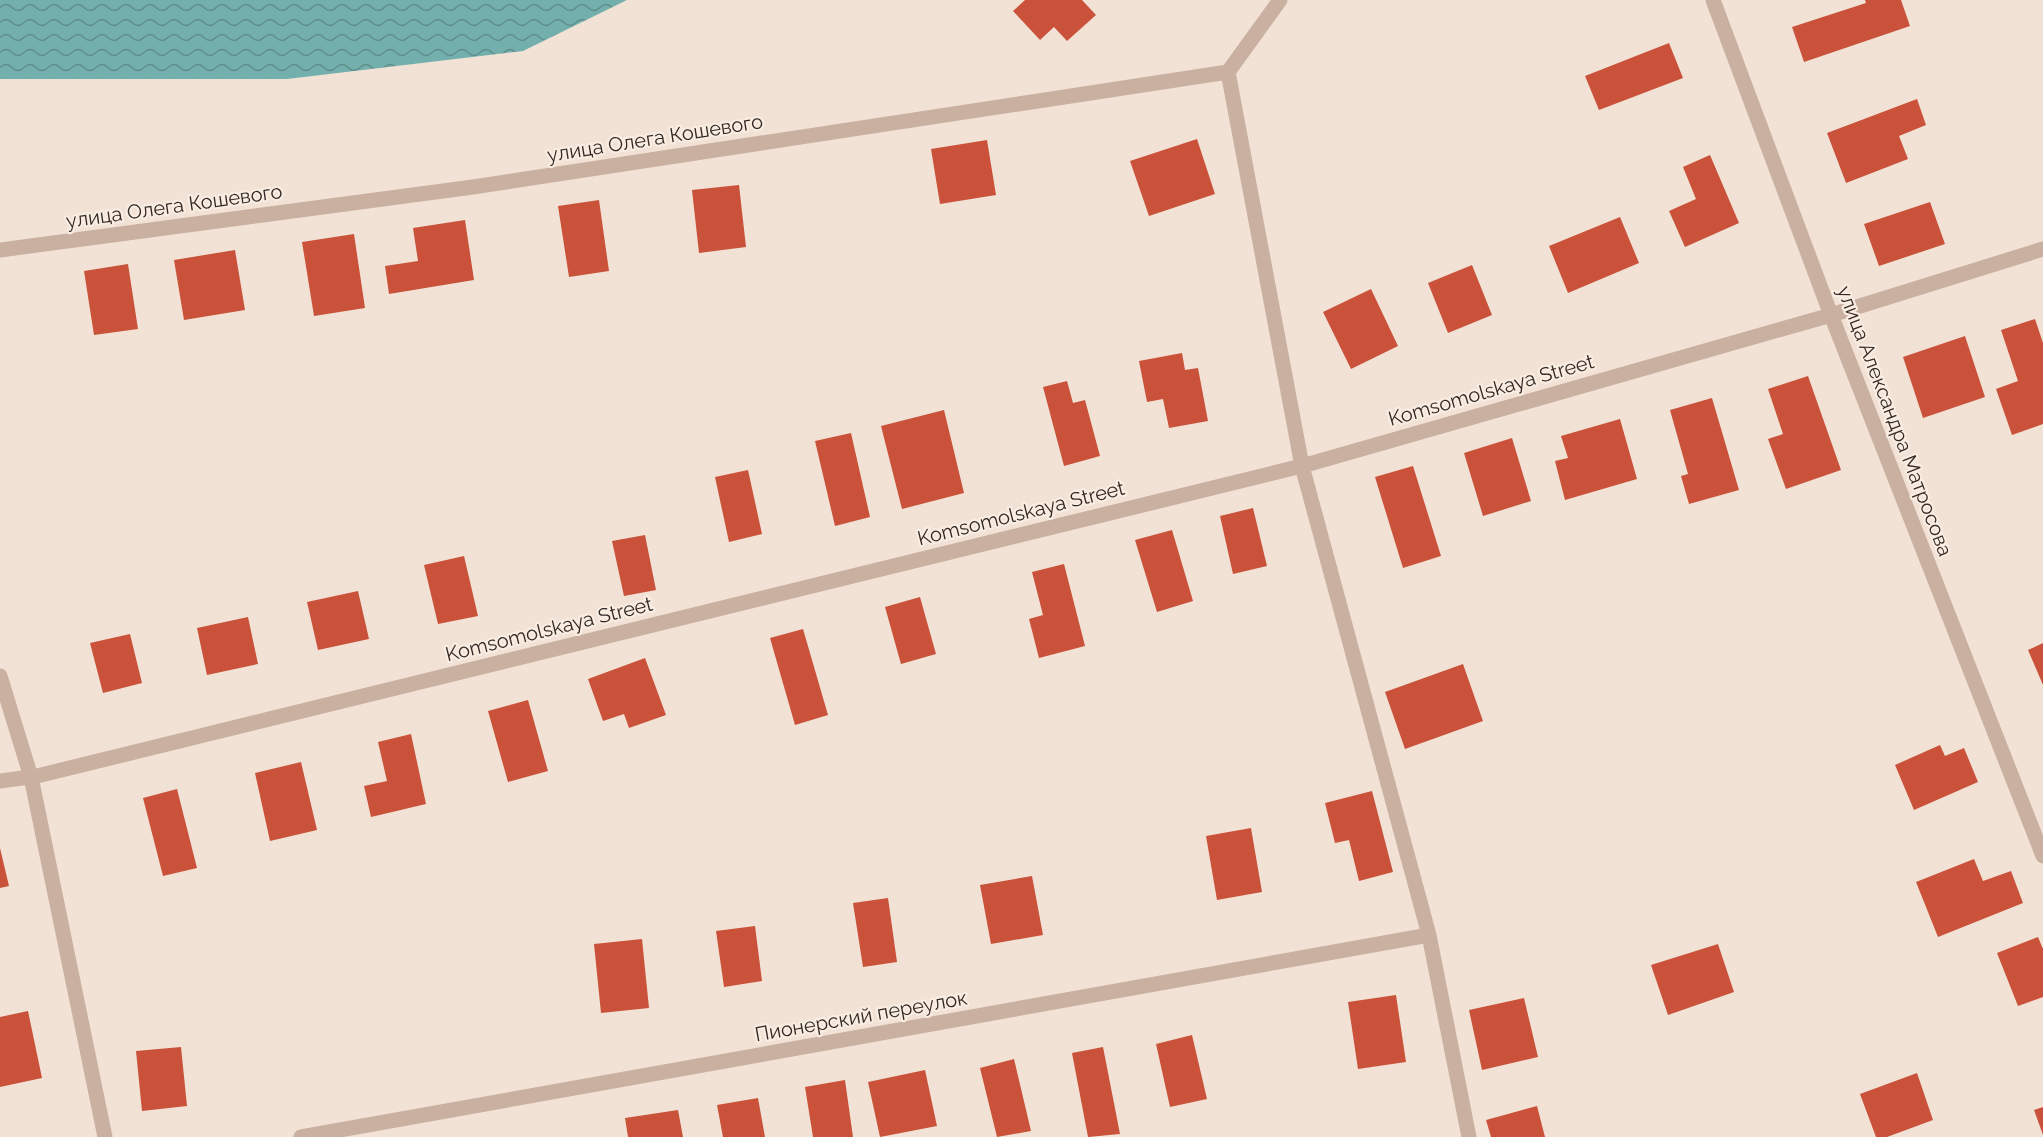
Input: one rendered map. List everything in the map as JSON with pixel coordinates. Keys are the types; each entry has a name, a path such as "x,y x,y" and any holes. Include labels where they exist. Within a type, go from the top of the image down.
{"street":[{"path":"1280,0 1228,72 1302,466 1429,935 1469,1137"},
{"name":"улица Александра Матросова","path":"1713,0 1831,315 2043,856"},
{"name":"улица Олега Кошевого","path":"0,250 473,187 1228,72"},
{"name":"Komsomolskaya Street","path":"0,781 32,777 1302,466 1831,315 2043,249"},
{"path":"0,676 32,777 105,1137"},
{"name":"Пионерский переулок","path":"301,1137 1429,935"}],"water":[{"path":"0,0 627,0 523,51 287,79 0,79"}],"building":[{"path":"1025,0 1082,0 1096,15 1067,41 1054,27 1040,40 1013,11"},
{"path":"1865,0 1901,0 1910,26 1804,62 1792,27 1866,3"},
{"path":"1669,43 1683,78 1599,110 1585,76"},
{"path":"1917,99 1926,125 1899,136 1908,159 1846,183 1827,133"},
{"path":"1197,139 1215,194 1149,216 1130,161"},
{"path":"987,140 996,195 940,204 931,149"},
{"path":"1710,155 1739,223 1685,247 1669,211 1696,199 1683,167"},
{"path":"739,185 746,247 699,253 692,190"},
{"path":"599,200 609,271 569,277 558,206"},
{"path":"1930,202 1945,244 1879,266 1864,224"},
{"path":"1620,217 1639,263 1568,293 1549,246"},
{"path":"465,220 474,280 389,294 385,266 418,261 413,228"},
{"path":"354,234 365,308 314,316 302,242"},
{"path":"235,250 245,310 184,320 174,260"},
{"path":"128,264 138,329 94,335 84,271"},
{"path":"1472,265 1492,315 1448,333 1428,283"},
{"path":"1371,289 1398,346 1351,369 1323,312"},
{"path":"2035,319 2043,343 2043,424 2012,435 1996,389 2018,381 2001,330"},
{"path":"1965,336 1985,397 1923,418 1903,357"},
{"path":"1182,353 1185,370 1198,368 1208,421 1169,428 1163,399 1147,402 1139,361"},
{"path":"1808,376 1841,470 1786,489 1768,439 1783,434 1768,389"},
{"path":"1067,381 1073,403 1085,400 1100,456 1064,466 1043,387"},
{"path":"1712,398 1739,490 1689,504 1681,476 1688,474 1670,410"},
{"path":"944,410 964,493 902,509 881,426"},
{"path":"1620,419 1637,479 1565,500 1555,461 1568,458 1561,436"},
{"path":"851,433 870,517 835,526 815,441"},
{"path":"1512,438 1531,501 1483,516 1464,453"},
{"path":"1413,466 1441,556 1403,568 1375,477"},
{"path":"748,470 762,534 729,542 715,477"},
{"path":"1253,508 1267,566 1233,574 1220,516"},
{"path":"1172,530 1193,601 1157,612 1135,540"},
{"path":"645,535 656,590 624,596 612,541"},
{"path":"464,556 478,616 438,624 424,565"},
{"path":"1064,564 1085,646 1039,658 1029,619 1043,615 1032,572"},
{"path":"358,591 369,639 318,650 307,602"},
{"path":"920,597 936,654 901,664 885,607"},
{"path":"248,617 258,664 207,675 197,628"},
{"path":"803,629 828,715 795,725 770,638"},
{"path":"130,634 142,683 103,693 90,643"},
{"path":"2043,643 2043,685 2028,650"},
{"path":"645,658 666,715 629,728 624,714 603,721 588,679"},
{"path":"1463,664 1483,721 1405,749 1385,692"},
{"path":"528,700 548,771 508,782 488,711"},
{"path":"411,734 426,804 371,817 364,786 387,781 378,742"},
{"path":"1940,745 1945,756 1964,748 1978,782 1914,810 1895,765"},
{"path":"301,762 317,830 270,841 255,773"},
{"path":"177,789 197,868 163,876 143,798"},
{"path":"1372,791 1393,872 1359,881 1349,840 1335,843 1325,803"},
{"path":"1251,828 1262,892 1217,900 1206,836"},
{"path":"0,848 9,886 0,888"},
{"path":"1974,859 1983,881 2011,871 2023,903 1938,937 1916,882"},
{"path":"1032,876 1043,935 991,944 980,885"},
{"path":"888,898 897,962 863,967 853,903"},
{"path":"755,926 762,981 724,987 716,931"},
{"path":"2038,937 2043,949 2043,997 2018,1006 1997,953"},
{"path":"642,939 649,1008 601,1013 594,944"},
{"path":"1718,944 1734,992 1668,1015 1651,965"},
{"path":"1396,995 1406,1062 1358,1069 1348,1002"},
{"path":"1524,998 1538,1057 1482,1070 1469,1010"},
{"path":"28,1011 42,1078 0,1087 0,1017"},
{"path":"1192,1035 1207,1099 1170,1107 1156,1044"},
{"path":"181,1047 187,1106 142,1111 136,1051"},
{"path":"1103,1047 1120,1134 1088,1137 1072,1053"},
{"path":"1014,1059 1031,1131 997,1137 980,1068"},
{"path":"925,1070 937,1126 880,1137 868,1082"},
{"path":"1917,1073 1933,1120 1887,1137 1876,1137 1860,1094"},
{"path":"845,1080 853,1137 813,1137 805,1087"},
{"path":"758,1098 765,1137 723,1137 717,1105"},
{"path":"1537,1106 1545,1137 1491,1137 1486,1120"},
{"path":"2043,1107 2043,1135 2034,1110"},
{"path":"678,1110 683,1137 628,1137 625,1118"}]}
